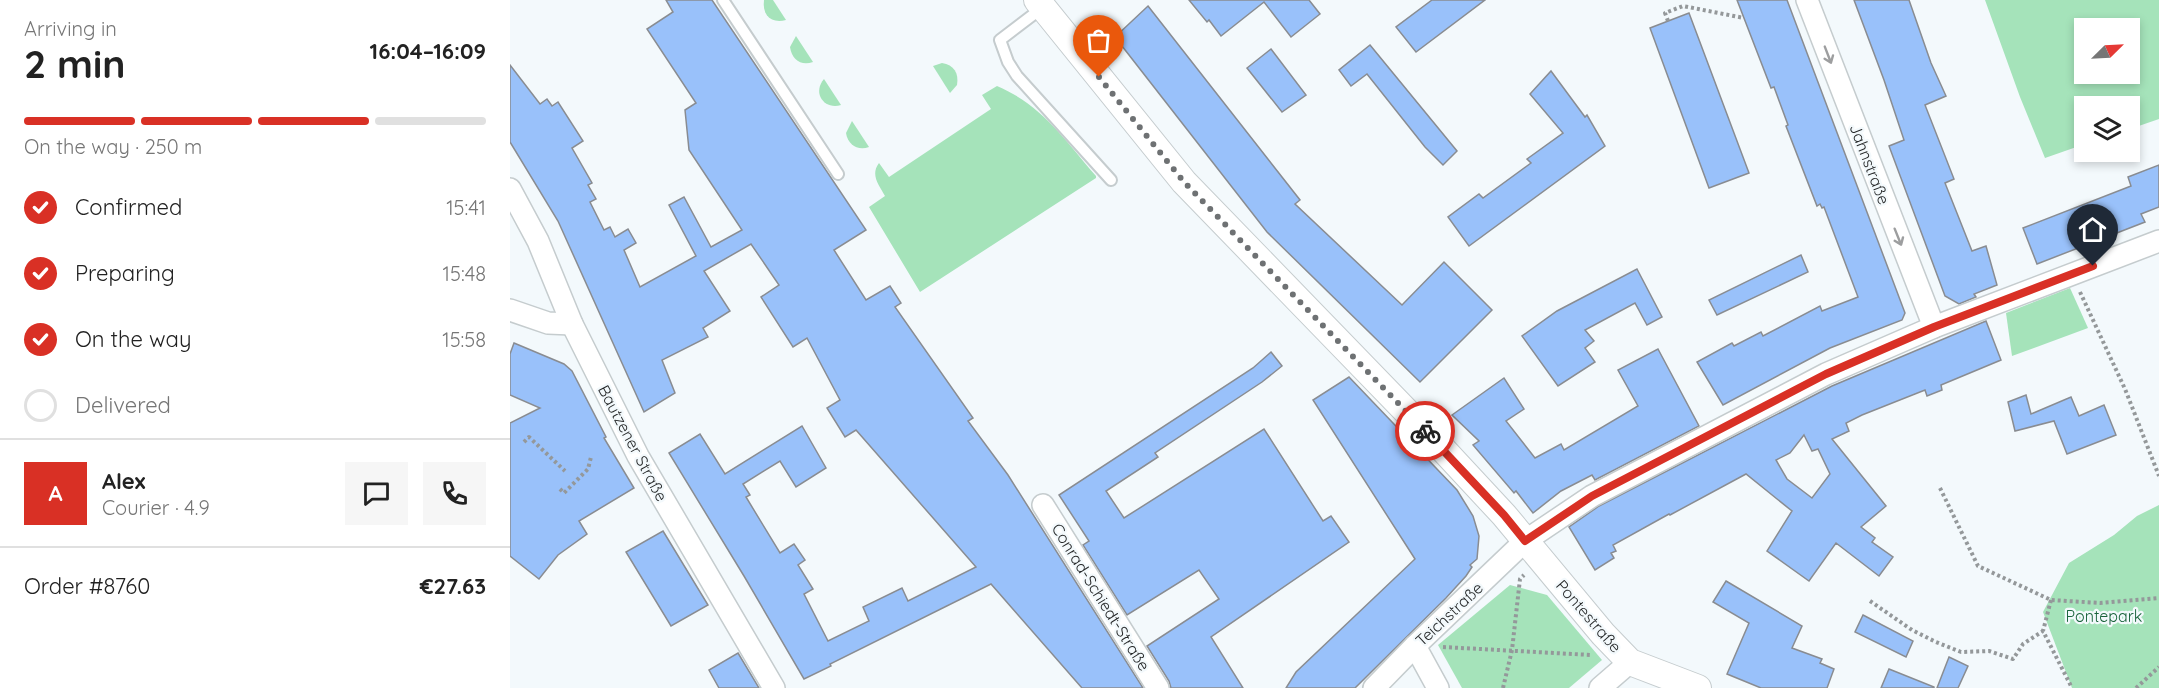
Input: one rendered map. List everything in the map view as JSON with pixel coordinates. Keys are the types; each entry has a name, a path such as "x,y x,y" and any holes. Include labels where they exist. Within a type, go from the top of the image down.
{"street":[{"name":"Jahnstraße","path":"1807,0 1934,327"},
{"name":"Pontestraße","path":"1042,2 1184,182 1504,515 1518,548 1603,634 1615,675 1698,688"},
{"name":"Bautzener Straße","path":"510,189 538,241 572,324 638,456 774,688"},
{"name":"Teichstraße","path":"1374,688 1419,653 1518,548 1592,496 1826,374 1934,327 2159,241"},
{"path":"510,310 548,323 572,324"},
{"name":"Conrad-Schiedt-Straße","path":"1043,505 1158,688"},
{"path":"1419,653 1438,688"}],"lane":[{"path":"723,0 838,174"},
{"path":"1042,2 1000,40 1008,62 1017,76 1111,180"}],"path":[{"path":"1668,21 1665,13 1683,6 1744,18"},
{"path":"2071,274 2125,389 2159,476"},
{"path":"526,443 529,437 565,471"},
{"path":"560,489 564,493 588,469 591,457"},
{"path":"1940,488 1978,566 2050,600 2100,603 2159,598"},
{"path":"1503,688 1512,650 1520,579 1527,572 1518,548"},
{"path":"2050,600 2043,630 2072,688"},
{"path":"1870,601 1912,630 1961,652 1989,651 2013,659 2023,644 2043,630"},
{"path":"1419,653 1441,646 1591,655 1615,675"},
{"path":"2136,688 2159,667"}],"green space":[{"path":"764,0 773,0 786,20 776,21 769,17 764,10"},
{"path":"1985,0 2159,0 2159,119 2140,126 2140,96 2074,96 2074,148 2045,158"},
{"path":"796,36 813,62 801,62 795,59 790,47"},
{"path":"942,63 953,68 956,73 957,85 950,93 933,66"},
{"path":"824,79 841,105 829,105 822,99 819,90"},
{"path":"997,86 1040,113 1096,178 920,292 869,207 885,196 876,180 876,167 879,163 889,177 991,109 982,95"},
{"path":"852,121 869,147 857,147 849,141 846,133"},
{"path":"2070,288 2088,328 2012,356 2006,313"},
{"name":"Pontepark","path":"2159,505 2159,688 2072,688 2043,612 2069,563 2114,535 2137,516"},
{"path":"1510,585 1547,595 1602,660 1569,688 1462,688 1438,645"}],"building":[{"path":"666,0 712,0 866,230 834,250 866,300 890,286 901,303 895,307 973,418 968,421 1008,475 1143,688 1082,688 991,584 804,679 669,453 700,434 725,474 802,426 826,468 796,487 780,461 743,484 750,495 746,497 780,553 794,544 805,560 798,565 813,589 804,594 828,641 869,621 863,607 902,588 908,601 976,567 856,430 845,437 827,408 840,400 807,338 793,347 761,297 779,285 751,244 704,271 730,311 703,328 708,337 662,360 675,393 644,412 558,221 510,142 510,65 540,104 547,99 552,106 558,102 583,141 572,148 592,183 588,185 596,199 590,202 604,230 610,227 615,237 628,229 636,243 624,250 640,287 696,256 669,205 684,197 711,247 742,230 689,150 685,110 696,103 647,29 673,12"},
{"path":"1189,0 1309,0 1320,14 1291,37 1264,2 1221,36"},
{"path":"1432,0 1485,0 1416,52 1396,27"},
{"path":"1737,0 1787,0 1905,313 1902,320 1830,348 1723,405 1697,362 1732,343 1734,346 1761,332 1763,336 1820,306 1822,311 1858,297 1824,207 1822,208 1820,204 1817,206 1786,126 1788,125 1774,87 1771,88"},
{"path":"1854,0 1909,0 1931,63 1946,96 1925,105 1954,179 1945,183 1972,251 1986,246 1997,285 1974,294 1976,297 1959,304 1945,296 1889,146 1904,140"},
{"path":"1148,6 1300,200 1295,204 1402,305 1444,262 1492,310 1420,382 1267,232 1115,37"},
{"path":"1689,13 1749,173 1709,188 1650,28"},
{"path":"1370,45 1457,151 1443,165 1425,147 1367,74 1351,86 1339,70"},
{"path":"1271,49 1306,95 1282,112 1247,68"},
{"path":"1551,71 1585,117 1587,115 1605,146 1469,246 1448,217 1479,194 1483,198 1531,163 1527,159 1563,133 1530,94"},
{"path":"2159,165 2159,207 2141,214 2145,222 2037,264 2023,228 2131,186 2128,177"},
{"path":"1801,255 1808,272 1717,315 1709,300"},
{"path":"1637,269 1662,317 1647,325 1635,303 1585,330 1594,341 1585,348 1595,362 1558,386 1522,336 1557,311"},
{"path":"1986,321 2001,360 1941,385 1942,390 1927,396 1925,390 1862,415 1846,423 1849,431 1832,439 1886,506 1861,527 1875,538 1872,542 1893,557 1879,576 1836,543 1809,581 1767,551 1792,511 1746,474 1613,545 1616,551 1611,553 1614,558 1595,570 1569,527 1599,506 1832,386","holes":["1804,435 1812,451 1818,449 1830,474 1812,498 1787,479 1776,460 1790,453"]},
{"path":"514,343 564,364 572,371 606,437 604,438 634,488 579,521 587,534 558,555 539,579 510,556 510,423 540,408 510,395 510,354"},
{"path":"1658,349 1699,426 1595,480 1592,475 1561,491 1533,513 1516,491 1514,493 1473,445 1479,441 1452,415 1504,378 1524,409 1506,421 1535,458 1561,444 1564,450 1638,406 1618,370"},
{"path":"1271,352 1282,366 1262,382 1155,453 1158,457 1106,491 1124,518 1264,429 1323,521 1331,516 1349,542 1211,637 1243,688 1171,688 1147,646 1219,599 1199,570 1127,615 1083,545 1089,541 1059,495 1253,368"},
{"path":"1349,377 1457,490 1473,516 1479,536 1477,559 1470,565 1472,567 1466,576 1446,598 1355,688 1286,688 1296,672 1415,559 1313,400"},
{"path":"2026,395 2031,414 2071,397 2079,416 2104,405 2116,435 2067,454 2054,421 2015,431 2008,402"},
{"path":"663,531 708,605 671,626 626,552"},
{"path":"1726,581 1802,626 1792,648 1822,659 1820,663 1834,669 1827,688 1761,688 1727,674 1749,623 1713,602"},
{"path":"1863,615 1913,641 1906,657 1855,632"},
{"path":"738,653 759,688 719,688 709,670"},
{"path":"1949,657 1968,666 1958,688 1937,688"},
{"path":"1889,669 1934,687 1934,688 1881,688"}],"way so far":[{"path":"1099,77 1184,182 1425,431"}],"route":[{"path":"1425,431 1504,515 1525,541 1592,496 1826,374 1934,327 2093,266"}]}
